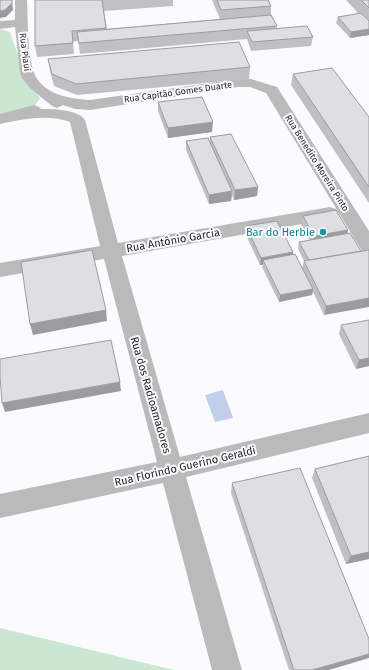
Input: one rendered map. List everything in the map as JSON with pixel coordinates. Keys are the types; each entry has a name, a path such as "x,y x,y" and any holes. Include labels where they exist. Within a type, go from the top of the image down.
{"street":[{"name":"Rua Piauí","path":"21,0 21,22 28,76 37,87 77,120"},
{"path":"0,25 21,22"},
{"name":"Rua Capitão Gomes Duarte","path":"46,95 76,104 96,104 238,83 260,85"},
{"name":"Rua Benedito Moreira Pinto","path":"260,85 272,90 369,246"},
{"path":"0,120 20,115 40,106 46,95"},
{"path":"20,115 52,113 63,114 77,120 86,110 96,104"},
{"name":"Rua dos Radioamadores","path":"77,120 110,251 227,670"},
{"name":"Rua Antônio Garcia","path":"0,270 346,210"},
{"name":"Rua Florindo Guerino Geraldi","path":"0,506 171,470 369,423"}],"green space":[{"path":"0,29 10,32 25,76 40,98 33,107 23,111 0,115"},
{"path":"0,628 174,670 0,670"}],"water":[{"path":"223,390 233,418 215,422 205,395"}],"building":[{"path":"0,0 12,0 12,3 5,10 0,11"},
{"path":"35,0 102,0 106,28 72,31 73,43 35,46"},
{"path":"217,0 268,0 271,6 221,10"},
{"path":"361,0 369,0 369,8"},
{"path":"361,13 369,21 369,29 351,32 338,17"},
{"path":"271,15 277,26 79,43 77,32"},
{"path":"307,26 313,37 252,42 247,31"},
{"path":"239,42 250,67 76,84 52,74 48,59"},
{"path":"332,68 369,117 369,187 293,74"},
{"path":"202,97 213,122 168,128 158,102"},
{"path":"231,134 258,187 235,190 210,137"},
{"path":"208,138 232,191 209,195 186,141"},
{"path":"336,210 348,230 314,236 303,216"},
{"path":"277,221 293,252 261,258 246,226"},
{"path":"350,233 361,251 309,260 299,242"},
{"path":"92,250 106,310 30,324 21,262"},
{"path":"369,250 369,298 326,306 304,261"},
{"path":"295,254 313,289 280,295 263,260"},
{"path":"369,320 369,358 359,360 341,325"},
{"path":"111,340 120,382 2,403 0,359"},
{"path":"369,456 369,552 351,556 315,469"},
{"path":"300,468 369,639 369,654 312,670 294,670 232,483"}],"place":[{"name":"Bar do Herbie","path":"323,232"}]}
